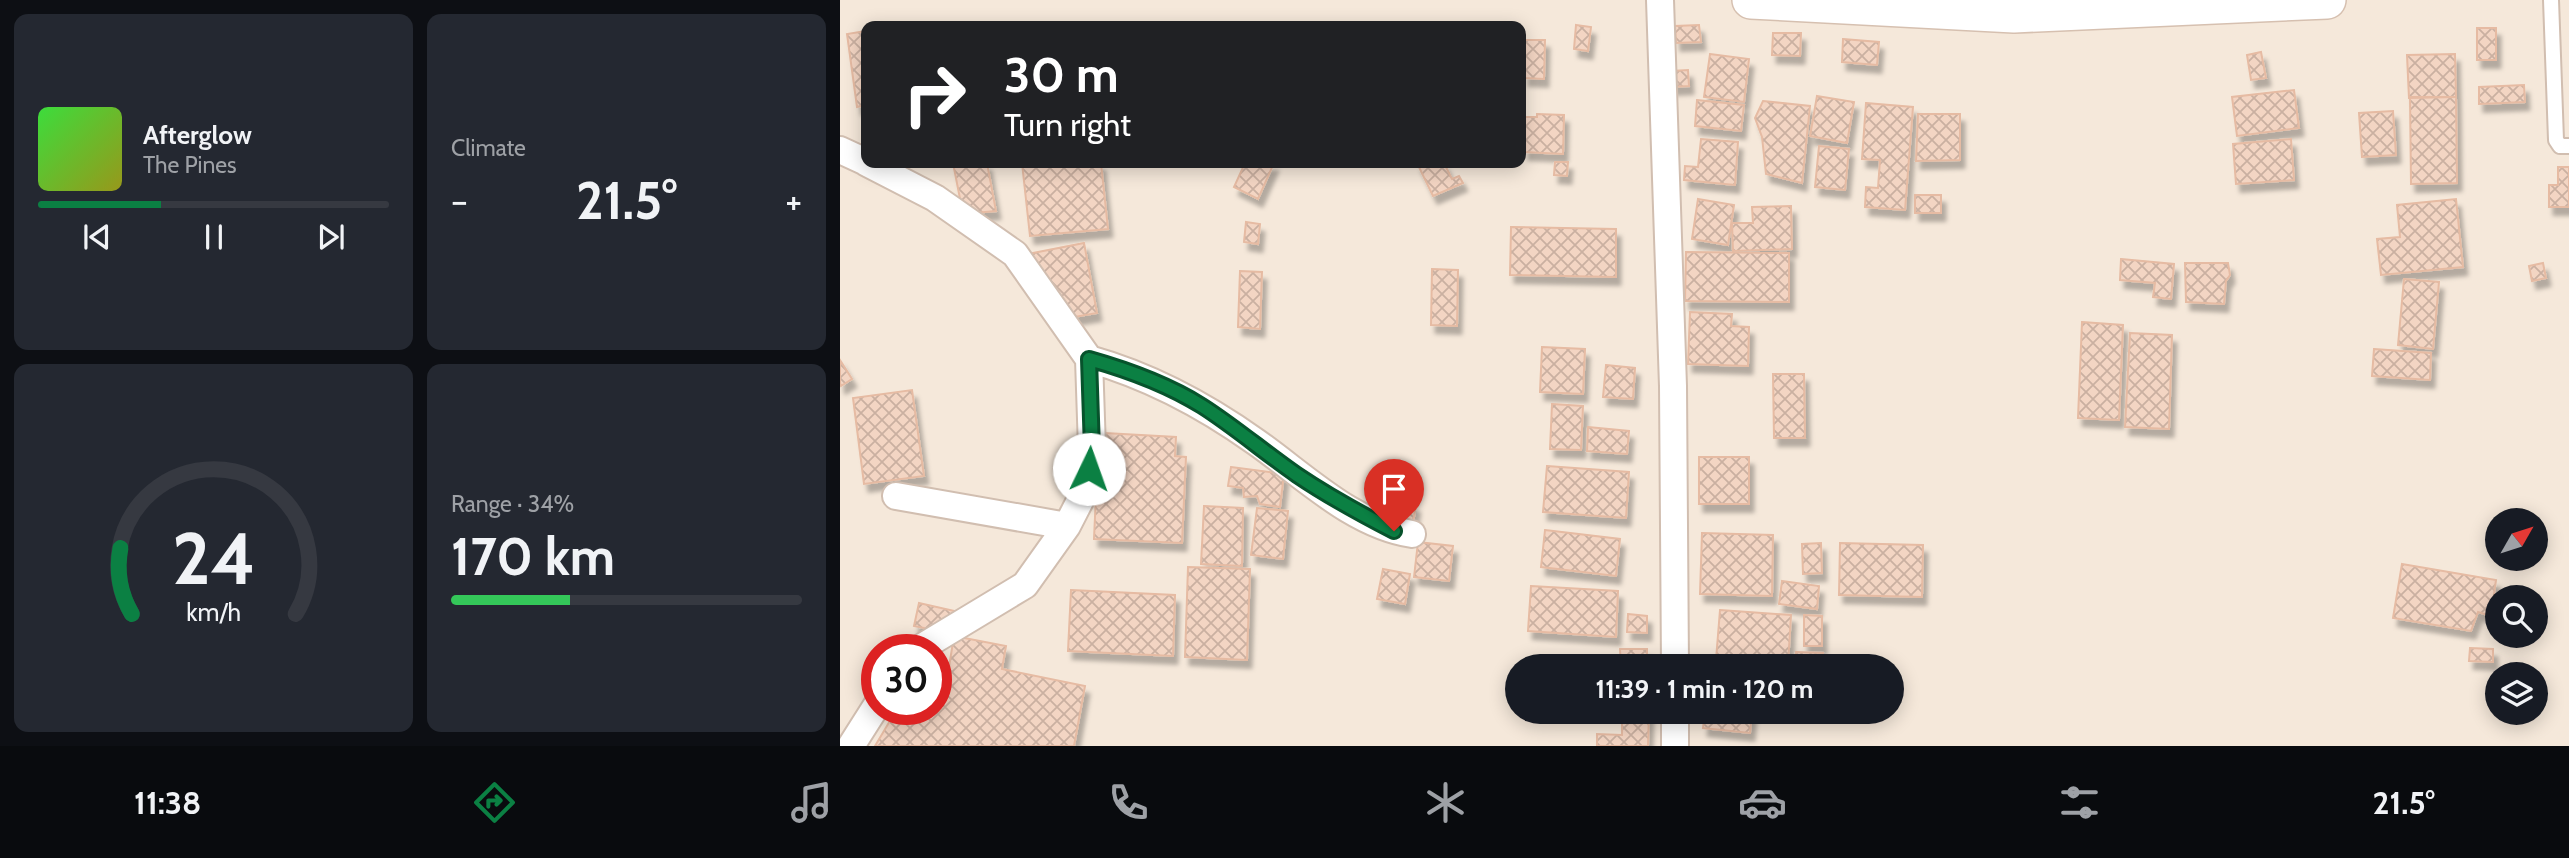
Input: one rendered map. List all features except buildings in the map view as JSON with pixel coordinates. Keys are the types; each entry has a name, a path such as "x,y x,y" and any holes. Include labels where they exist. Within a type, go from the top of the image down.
{"main road":[{"path":"1751,0 2014,14 2327,0"}],"street":[{"path":"1660,0 1673,386 1675,654"},
{"path":"840,150 861,160"},
{"path":"877,168 935,198 1014,254 1089,359 1092,449 1086,489 1067,526 1025,585 944,634"},
{"path":"1089,359 1132,371 1200,405 1258,443 1296,474 1361,515 1394,531 1412,534"},
{"path":"896,496 1067,526"},
{"path":"1675,724 1675,746"},
{"path":"852,746 865,725"}],"lane":[{"path":"2552,0 2557,141 2560,146 2569,146"}],"shaded area":[{"path":"840,0 2569,0 2569,746 840,746"}],"route":[{"path":"1089,469 1092,449 1089,359 1132,371 1200,405 1258,443 1296,474 1361,515 1394,531"}]}
